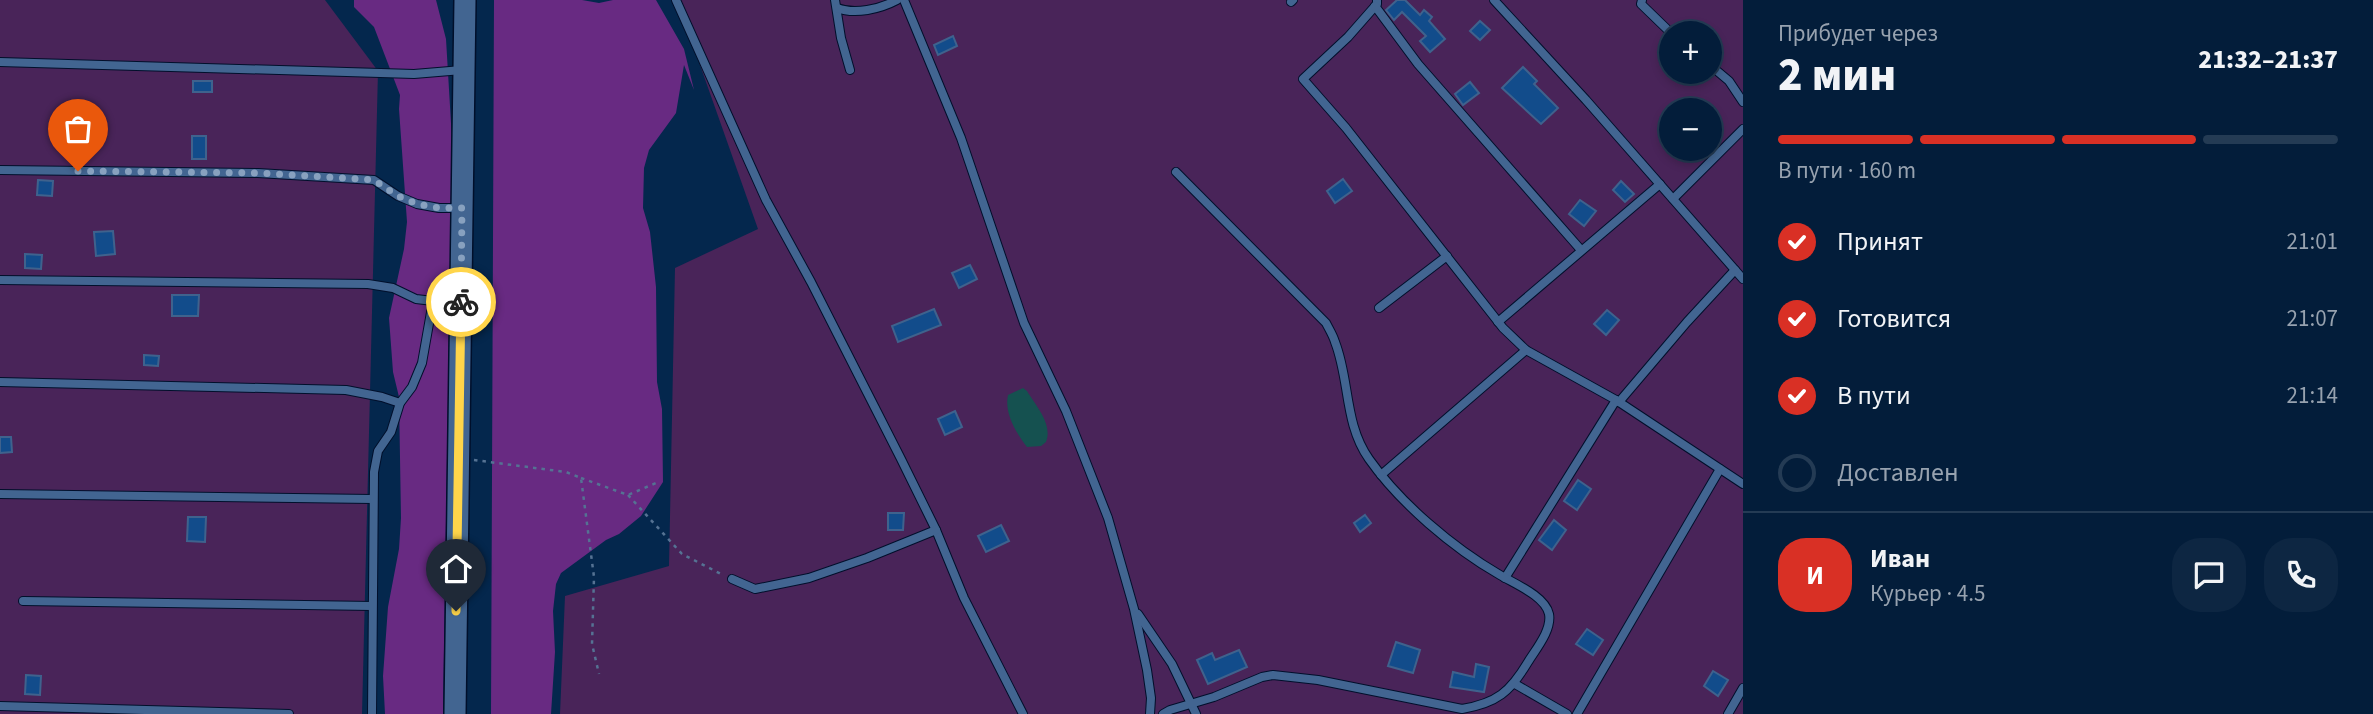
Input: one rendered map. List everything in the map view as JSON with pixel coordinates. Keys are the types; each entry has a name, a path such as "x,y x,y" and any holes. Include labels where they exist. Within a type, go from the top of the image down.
{"street":[{"path":"455,714 465,0"}],"lane":[{"path":"676,0 766,200 817,294 936,530 964,598 1023,714"},
{"path":"836,4 846,11 866,10 897,0"},
{"path":"904,0 961,138 1024,323 1066,411 1108,518 1134,609 1147,670 1150,714"},
{"path":"1494,0 1743,279"},
{"path":"1642,0 1641,5 1659,22"},
{"path":"1581,250 1426,74 1376,3 1348,37 1303,79 1346,128 1498,323 1527,350 1618,401 1743,484"},
{"path":"836,4 841,38 850,70"},
{"path":"0,62 415,74 463,70"},
{"path":"1722,75 1743,102"},
{"path":"1673,199 1743,130"},
{"path":"0,170 258,173 374,180 398,196 417,204 462,208"},
{"path":"1163,714 1273,675 1318,680 1462,709 1475,706 1496,699 1515,684 1544,637 1549,621 1549,612 1541,601 1480,564 1425,520 1381,475 1367,456 1352,424 1336,342 1325,323 1176,172"},
{"path":"1498,323 1660,184"},
{"path":"1379,308 1447,256"},
{"path":"1505,578 1618,401 1735,270"},
{"path":"0,280 368,284 393,288 416,299 433,300 461,292"},
{"path":"372,714 373,472 378,451 391,432 400,403 412,387 422,363 433,300"},
{"path":"1381,475 1527,350"},
{"path":"0,382 346,390 400,403"},
{"path":"1577,714 1720,469"},
{"path":"0,494 373,499"},
{"path":"732,579 755,589 809,578 936,530"},
{"path":"23,601 372,606"},
{"path":"1134,609 1172,664 1196,714"},
{"path":"1515,684 1567,714"},
{"path":"1728,714 1743,688"},
{"path":"0,706 14,710 289,714"}],"path":[{"path":"457,458 566,472 628,495 682,554 732,579"},
{"path":"581,478 594,577 592,644 599,674"},
{"path":"628,495 656,483"}],"shaded area":[{"path":"0,0 325,0 378,71 362,714 0,714"},
{"path":"354,0 436,0 446,39 452,140 443,714 385,714 383,676 388,607 399,549 401,518 399,397 393,372 389,318 407,222 400,95 374,27 354,7"},
{"path":"494,0 582,0 599,3 613,0 656,0 684,49 694,90 684,65 676,113 649,150 644,168 643,208 650,232 656,287 657,382 662,409 663,482 641,516 561,573 556,584 553,611 555,652 551,714 491,714"},
{"path":"677,0 1743,0 1743,714 560,714 565,596 669,566 675,268 758,229"},
{"path":"1023,388 1045,422 1048,435 1041,446 1027,447 1009,416 1008,395"}],"building":[{"path":"1397,0 1405,0 1420,15 1424,10 1432,17 1429,21 1445,39 1430,52 1420,41 1426,36 1402,12 1394,20 1386,10"},
{"path":"1480,21 1490,30 1480,40 1470,31"},
{"path":"953,36 957,46 938,55 934,45"},
{"path":"1523,67 1537,81 1534,84 1558,108 1541,124 1502,88"},
{"path":"193,81 212,81 212,92 193,92"},
{"path":"1470,82 1479,93 1463,105 1455,94"},
{"path":"192,136 206,136 206,159 192,159"},
{"path":"1343,179 1352,191 1335,203 1327,191"},
{"path":"38,180 53,181 52,196 37,195"},
{"path":"1621,181 1634,194 1625,202 1613,190"},
{"path":"1580,200 1596,211 1584,226 1569,214"},
{"path":"113,231 115,254 96,256 94,232"},
{"path":"25,254 42,255 41,269 25,268"},
{"path":"970,265 977,279 959,288 952,273"},
{"path":"172,295 199,295 198,316 172,316"},
{"path":"934,309 941,325 898,342 892,326"},
{"path":"1607,310 1619,320 1606,335 1594,324"},
{"path":"144,355 159,356 158,366 144,365"},
{"path":"955,411 962,427 945,435 938,419"},
{"path":"0,437 11,437 12,452 0,453"},
{"path":"1578,480 1591,489 1577,510 1564,501"},
{"path":"888,513 904,513 903,530 888,530"},
{"path":"1365,515 1371,523 1360,532 1354,523"},
{"path":"188,517 206,517 205,542 187,541"},
{"path":"1554,520 1566,530 1552,550 1539,540"},
{"path":"1001,525 1009,541 986,552 978,536"},
{"path":"1587,629 1603,640 1593,655 1576,644"},
{"path":"1396,642 1420,650 1413,673 1388,666"},
{"path":"1239,650 1247,667 1208,684 1197,660 1212,653 1215,660"},
{"path":"1476,664 1489,667 1484,692 1450,687 1453,672 1474,677"},
{"path":"1713,671 1728,680 1718,696 1704,686"},
{"path":"26,675 41,676 40,695 25,694"}],"way so far":[{"path":"78,171 258,173 374,180 398,196 417,204 462,208 461,302"}],"route":[{"path":"456,611 461,302"}]}
